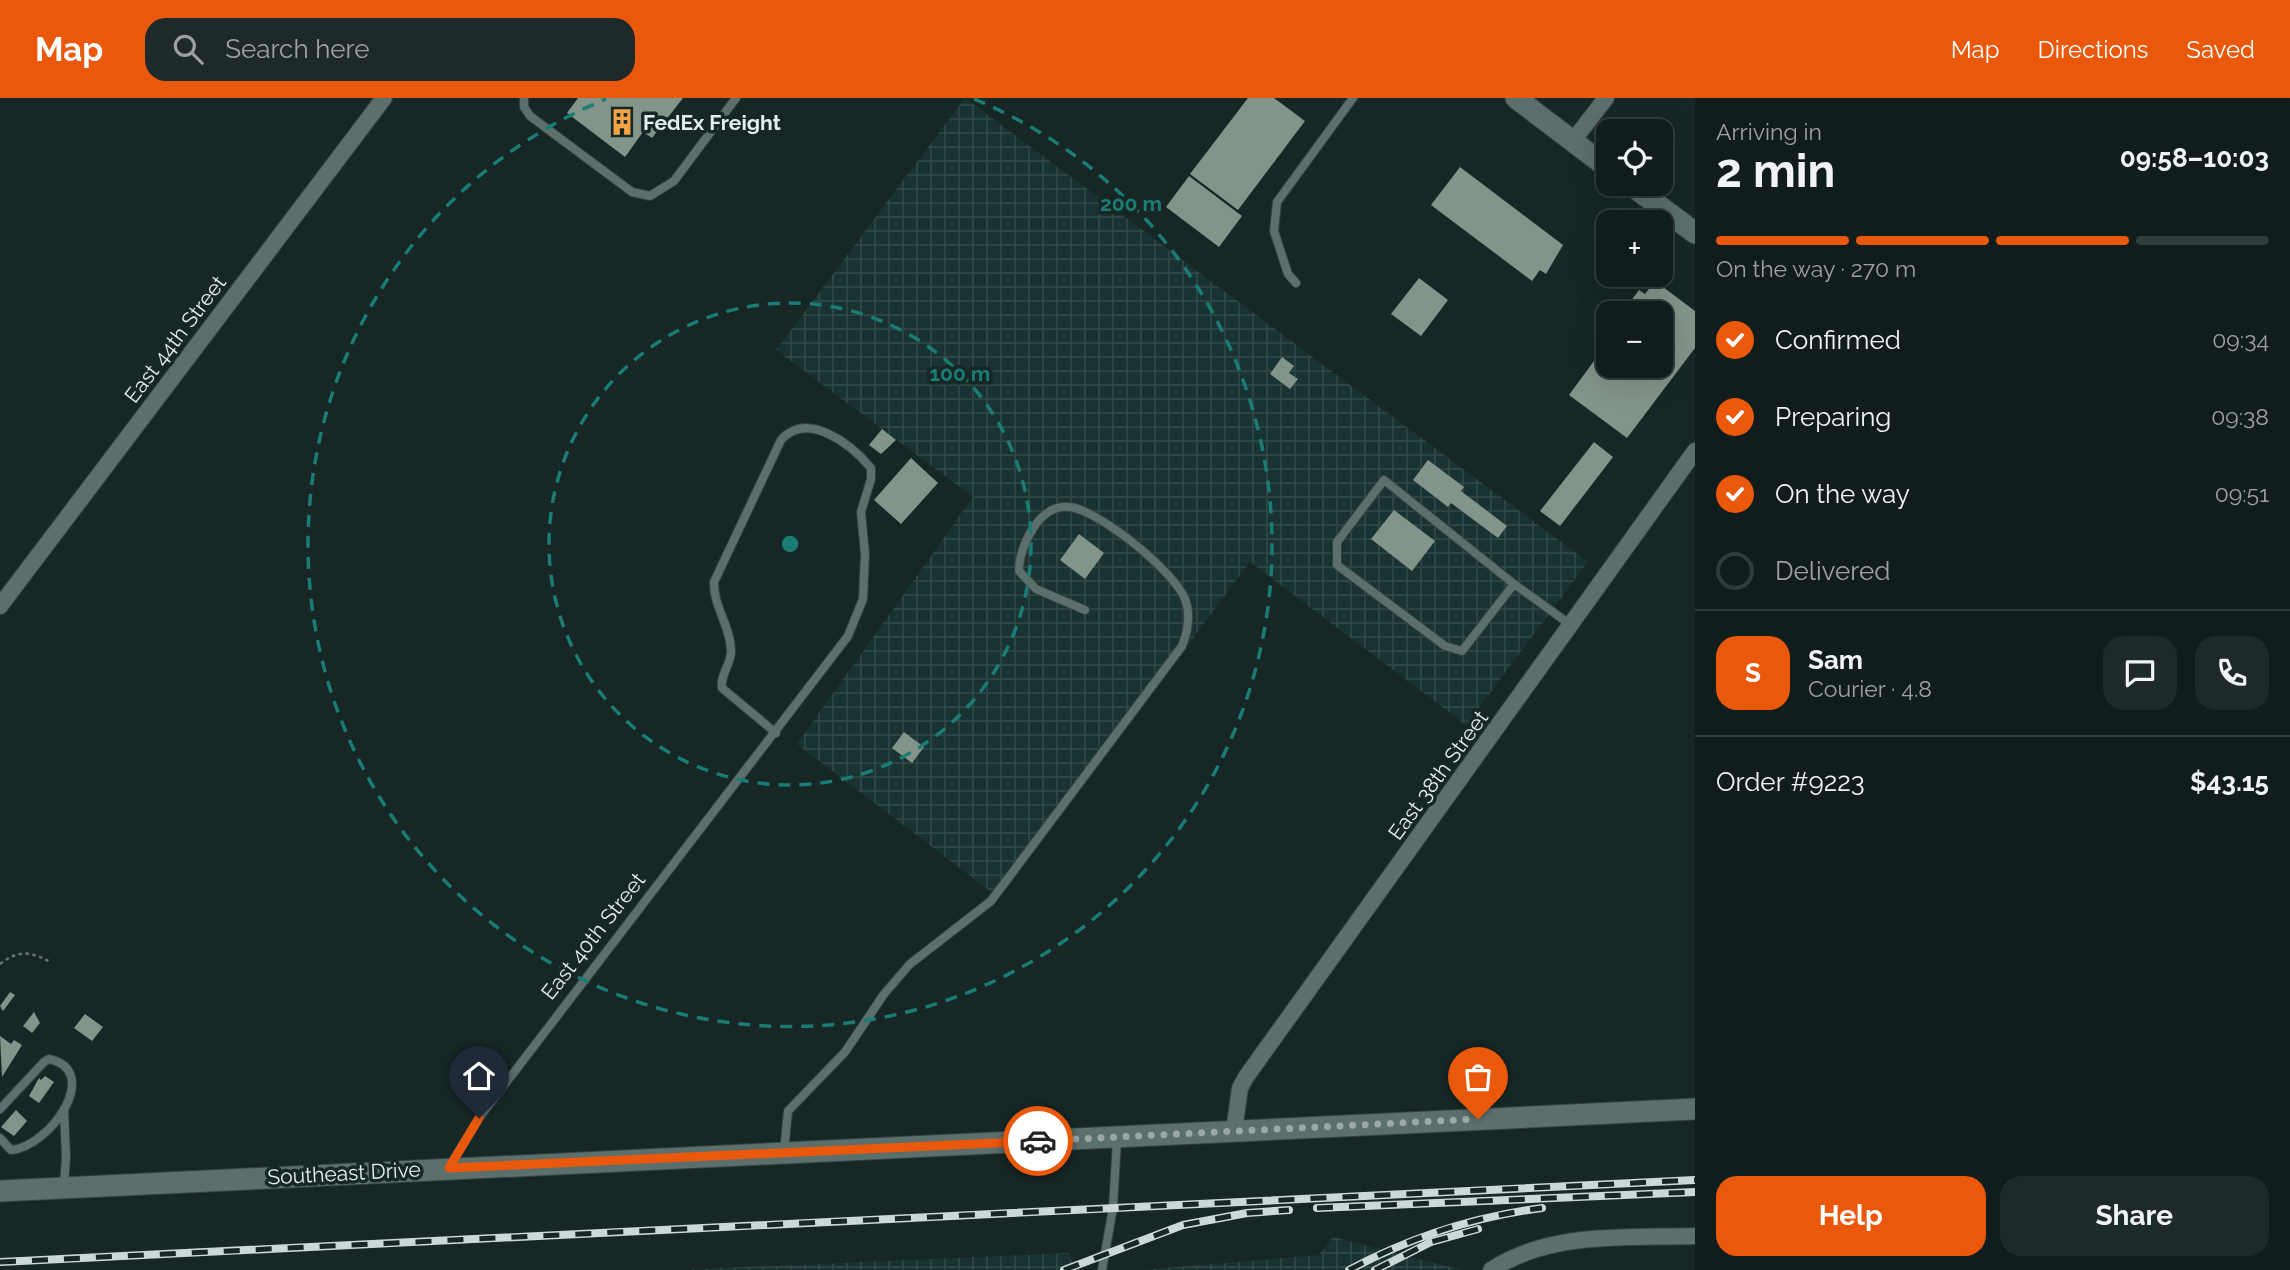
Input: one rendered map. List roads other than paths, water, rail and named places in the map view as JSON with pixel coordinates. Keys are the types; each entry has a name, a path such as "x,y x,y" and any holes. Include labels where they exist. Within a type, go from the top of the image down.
{"main road":[{"path":"1516,98 1596,159"},
{"path":"1646,196 1695,233"},
{"name":"Southeast Drive","path":"0,1191 1695,1109"}],"street":[{"name":"East 44th Street","path":"0,606 6,588 384,98"},
{"path":"1573,141 1606,98"},
{"name":"East 38th Street","path":"1234,1131 1240,1088 1246,1077 1695,451"},
{"path":"1491,1270 1524,1253 1550,1245 1589,1240 1695,1236"}],"lane":[{"path":"524,98 524,107 530,116 632,192 650,196 674,181 736,98"},
{"path":"1296,283 1288,274 1274,231 1277,202 1353,98"},
{"name":"East 40th Street","path":"449,1168 487,1108 776,733 848,636 863,599 865,554 861,512 871,479 871,468 834,438 806,426 790,430 781,440 714,582 715,596 731,649 722,677 722,688 776,733"},
{"path":"1514,584 1462,651 1445,646 1337,565 1337,542 1384,480 1514,584 1571,625"},
{"path":"784,1152 788,1111 845,1052 884,994 910,964 991,901 1182,646 1188,624 1188,608 1185,597 1172,579 1138,547 1082,510 1067,507 1056,509 1027,538 1019,555 1019,571 1036,589 1085,610"},
{"path":"0,1109 49,1059 66,1067 72,1078 71,1093 64,1109 37,1142 22,1149 11,1150 0,1138"},
{"path":"64,1109 64,1188"},
{"path":"1102,1270 1113,1208 1118,1137"}],"railway":[{"path":"0,1262 1695,1180"},
{"path":"1317,1208 1695,1192"},
{"path":"1349,1270 1442,1230 1491,1217 1542,1208"},
{"path":"1064,1270 1183,1225 1247,1213 1289,1210"},
{"path":"1375,1270 1431,1242 1478,1229"}],"place":[{"name":"FedEx Freight","path":"622,122"}]}
